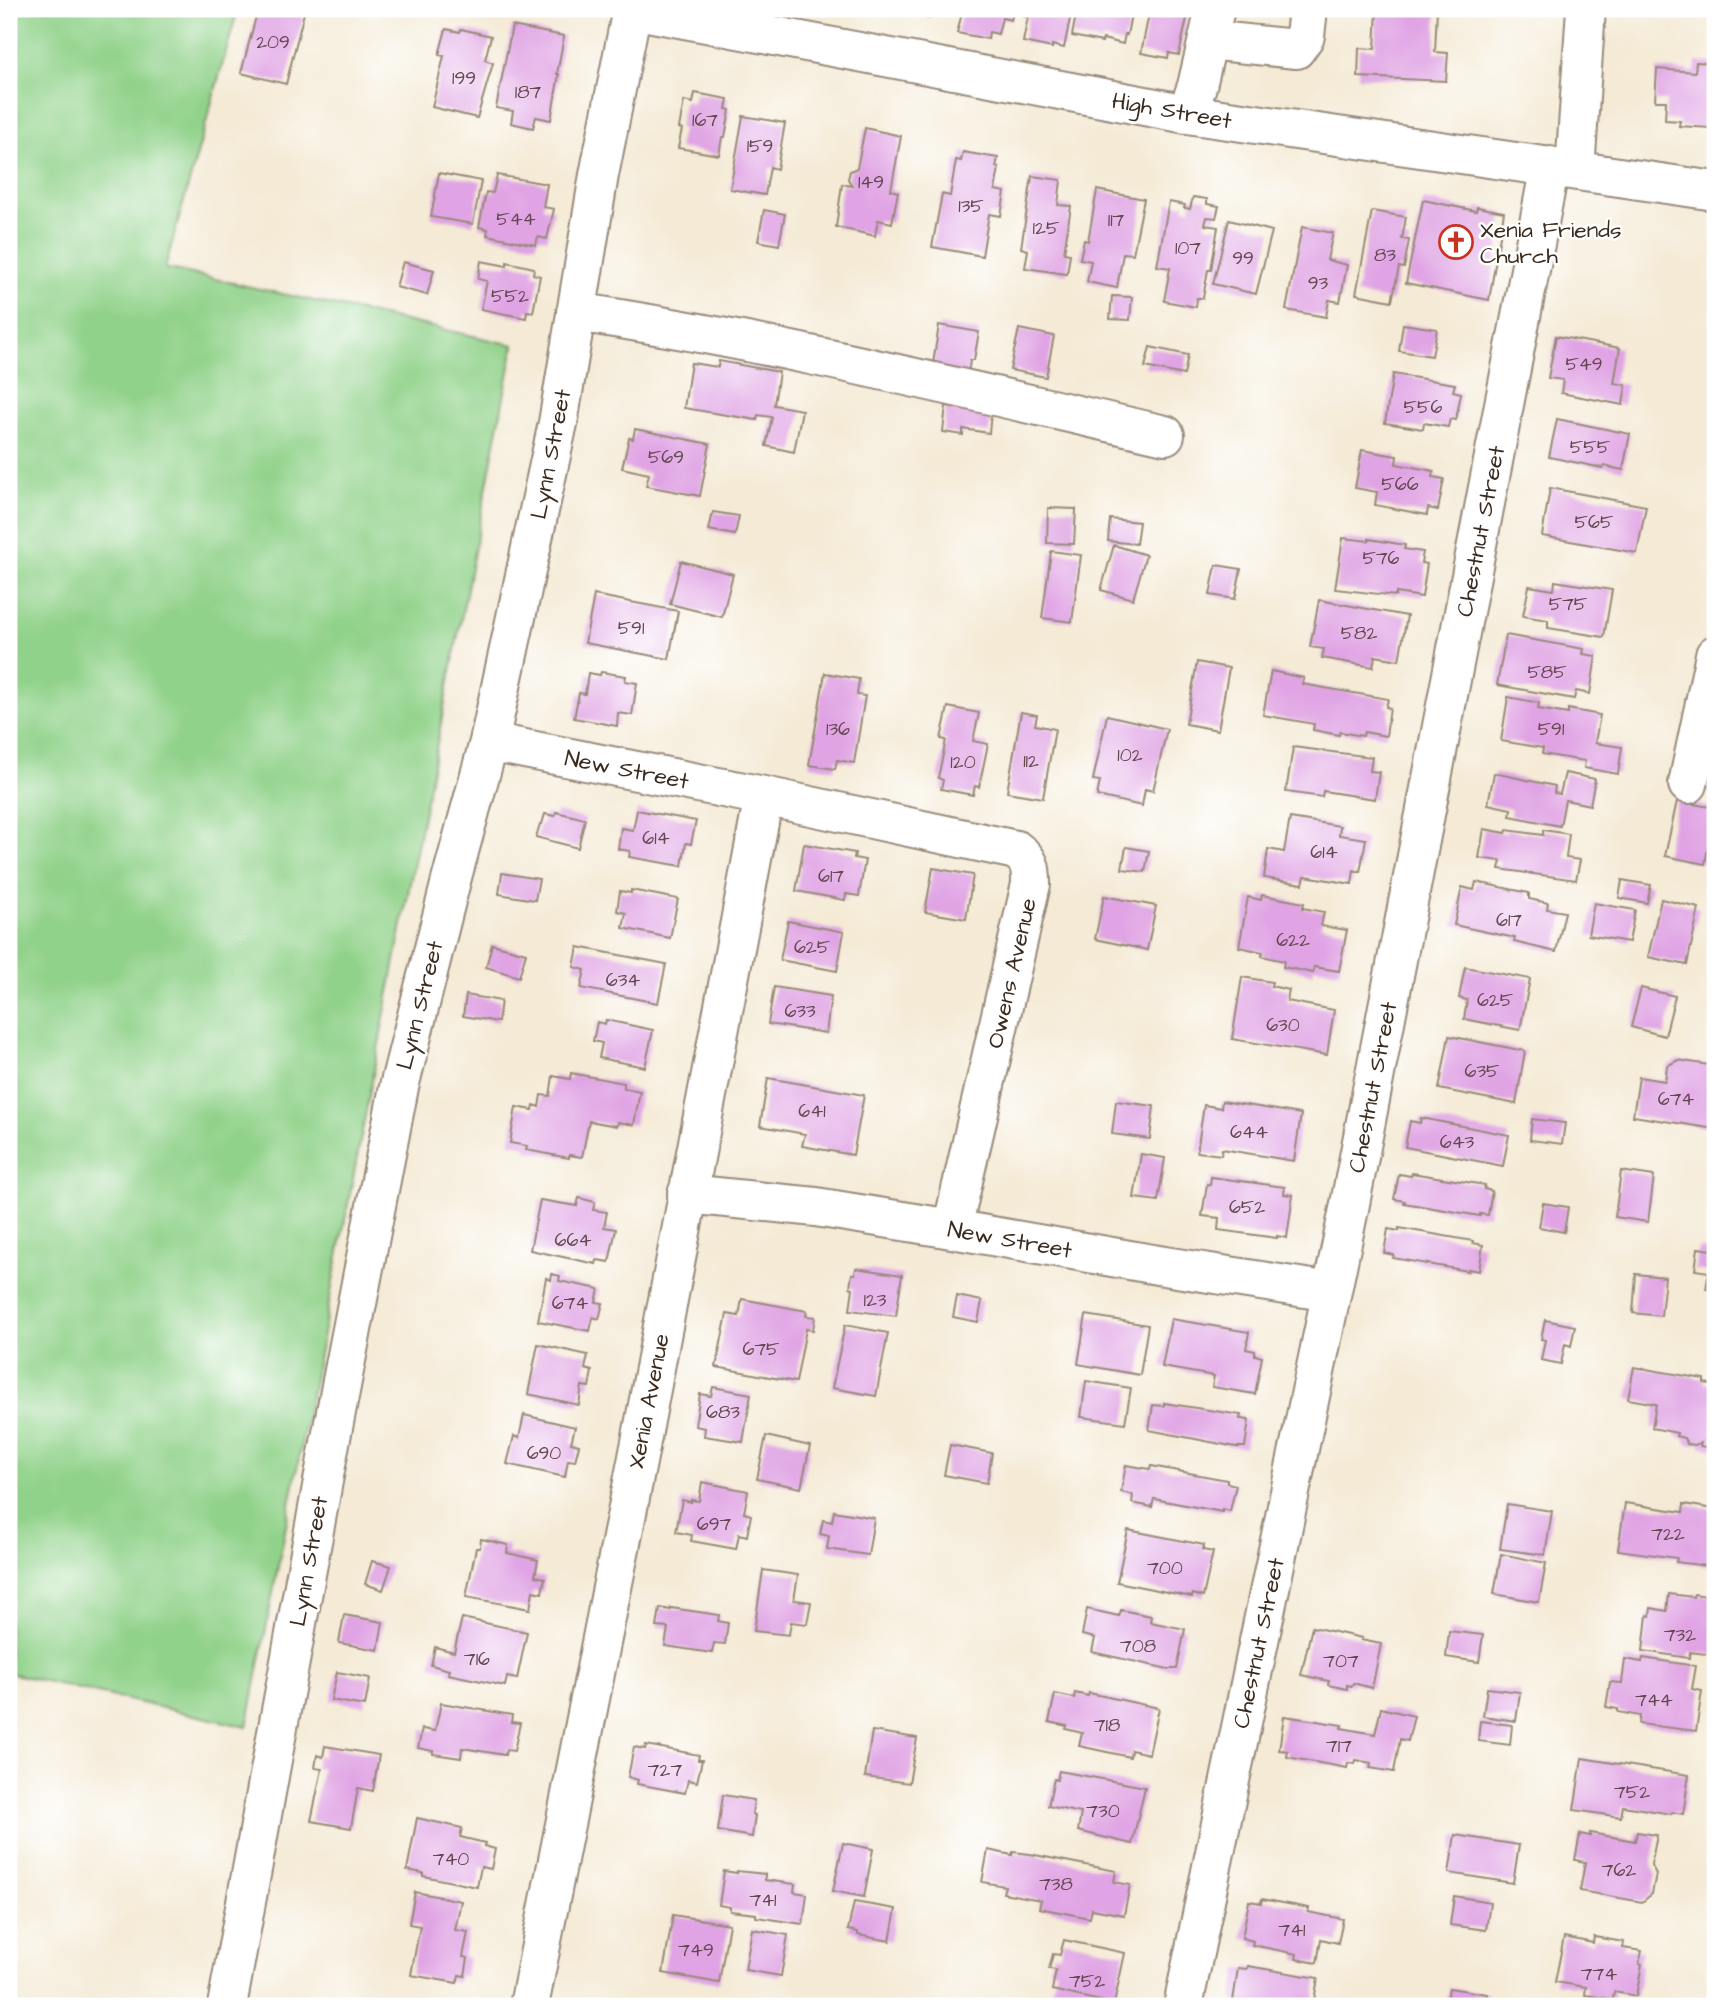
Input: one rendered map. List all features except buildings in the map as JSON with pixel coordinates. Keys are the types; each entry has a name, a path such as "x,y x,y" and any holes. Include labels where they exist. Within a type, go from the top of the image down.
{"street":[{"name":"High Street","path":"632,9 1187,114 1715,191"},
{"name":"Lynn Street","path":"226,2006 327,1457 399,1087 489,742 558,423 599,175 632,9"},
{"path":"1187,114 1198,86 1211,24 1296,49 1305,36 1308,9"},
{"name":"Chestnut Street","path":"1183,2006 1563,168 1586,9"},
{"path":"576,312 668,325 744,340 1166,435"},
{"path":"1688,785 1715,655"},
{"name":"New Street","path":"489,742 764,796"},
{"name":"Xenia Avenue","path":"529,2006 640,1447 764,796"},
{"name":"Owens Avenue","path":"764,796 1016,850 1025,857 1031,869 1031,884 952,1228"},
{"name":"New Street","path":"687,1194 816,1208 952,1228 1157,1265 1331,1292"}],"green space":[{"path":"9,9 238,9 165,268 514,345 247,1727 9,1673"}],"place":[{"name":"Xenia Friends Church","path":"1456,242"}]}
